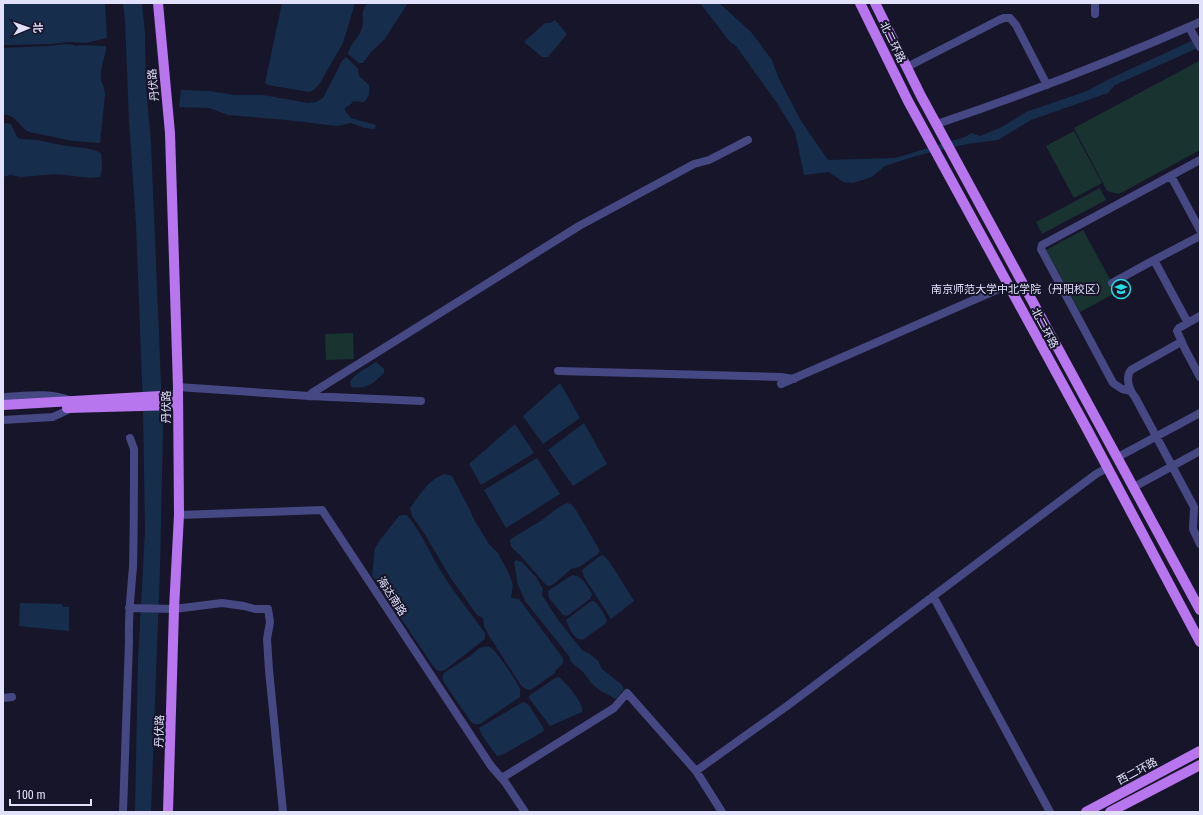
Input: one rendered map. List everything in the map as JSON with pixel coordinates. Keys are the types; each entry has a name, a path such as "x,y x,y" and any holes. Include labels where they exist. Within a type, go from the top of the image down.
{"main road":[{"name":"丹伏路","path":"158,3 170,133 178,396 179,515 174,608 168,812"},
{"name":"北二环路","path":"860,3 934,148 1200,642"},
{"name":"北二环路","path":"875,3 906,66 948,145 1200,610"},
{"path":"893,69 906,66"},
{"path":"1008,285 1021,280"},
{"path":"3,405 164,400 178,396"},
{"path":"3,411 72,404"},
{"path":"1107,468 1119,459"},
{"name":"西二环路","path":"1086,812 1200,751"},
{"path":"1110,812 1200,765"}],"street":[{"path":"1094,3 1095,14"},
{"path":"906,66 999,20 1010,18 1016,25 1047,85"},
{"path":"937,124 1047,85 1141,49 1200,22"},
{"path":"1189,27 1200,47"},
{"path":"309,396 332,380 579,226 694,164 709,160 748,140"},
{"path":"1131,391 1122,389 1113,383 1041,249 1042,245 1200,160"},
{"path":"1170,176 1200,230"},
{"path":"1112,283 1200,236"},
{"path":"1154,260 1188,323"},
{"path":"782,384 1008,285"},
{"path":"1200,316 1179,328 1177,331 1181,342 1200,376"},
{"path":"1181,342 1131,370 1128,373 1128,380 1131,391 1157,436 1194,507 1193,529 1200,544"},
{"path":"558,371 781,377 794,379"},
{"path":"3,397 46,394 59,396 72,404 53,417 3,420"},
{"path":"178,396 309,396 421,401"},
{"path":"1119,459 1157,436 1200,413"},
{"path":"124,812 134,543 134,449 130,438"},
{"path":"1134,487 1200,450"},
{"path":"696,771 787,706 1096,474 1107,468"},
{"name":"海达南路","path":"179,515 322,510 487,760 502,778 525,812"},
{"path":"933,596 1050,812"},
{"path":"132,608 162,609 222,603 268,610 270,622 267,638 269,670 283,812"},
{"path":"502,778 614,708 627,693 696,771 722,812"}],"green space":[{"path":"1199,61 1200,150 1119,194 1107,191 1074,128"},
{"path":"1074,131 1102,183 1074,198 1046,146"},
{"path":"1100,188 1106,200 1042,234 1036,222"},
{"path":"1083,230 1117,292 1080,312 1046,250"},
{"path":"353,333 354,359 326,360 325,334"}],"water":[{"path":"3,3 105,3 107,38 86,43 68,42 3,45"},
{"path":"123,3 142,3 145,34 146,87 151,143 163,432 160,567 151,812 135,812 138,660 145,531 143,408 136,223"},
{"path":"282,3 355,3 343,43 320,83 314,90 309,92 268,85 265,83"},
{"path":"367,3 408,3 384,40 371,52 363,63 359,63 348,54 362,28 363,11"},
{"path":"700,3 719,3 751,32 772,60 778,77 801,121 828,160 895,158 965,137 971,133 980,136 1002,127 1026,112 1087,91 1107,80 1200,37 1200,47 1115,85 1108,93 1031,120 998,140 967,144 916,156 885,166 872,177 853,183 843,182 829,172 804,175 795,132 777,103 736,46 730,42"},
{"path":"555,20 567,34 548,57 542,57 524,42 545,23 550,23"},
{"path":"67,44 78,46 106,46 101,75 105,95 100,143 73,141 29,132 15,119 3,114 3,48"},
{"path":"346,57 358,69 359,76 369,85 369,90 368,96 364,102 353,101 345,108 345,111 351,118 376,125 375,129 365,128 351,123 337,126 228,115 209,108 179,107 181,90 210,91 234,95 263,95 308,103 316,102 323,98 342,61"},
{"path":"3,124 11,124 17,137 20,139 37,140 85,148 101,153 102,168 100,177 90,178 55,174 21,177 10,175 3,177"},
{"path":"376,362 384,369 384,373 370,385 351,387 350,382 355,376"},
{"path":"560,383 580,418 543,444 523,416"},
{"path":"584,423 607,464 573,486 548,450"},
{"path":"515,424 534,453 481,485 469,464"},
{"path":"537,458 560,494 506,528 484,490"},
{"path":"445,474 452,476 473,518 489,544 498,553 513,585 511,598 519,599 563,658 563,663 555,671 555,673 532,689 529,690 524,688 520,684 488,634 484,626 483,618 477,615 450,577 426,536 412,516 410,508 421,493 434,479"},
{"path":"567,503 571,504 576,510 600,551 579,567 571,569 555,583 549,586 546,585 514,550 511,546 510,540"},
{"path":"407,515 422,536 447,581 485,633 485,639 443,671 438,671 433,666 372,575 375,548 399,516"},
{"path":"603,555 609,561 634,601 611,619 584,577 582,570"},
{"path":"516,560 522,562 536,577 543,589 542,595 558,620 582,650 590,654 598,661 602,669 621,684 624,689 616,699 592,684 584,673 571,662 569,656 525,601 518,585 514,562"},
{"path":"572,575 579,577 586,584 592,594 590,599 567,616 563,615 549,598 548,591"},
{"path":"591,601 594,601 598,605 607,621 584,639 577,638 572,633 566,620"},
{"path":"20,603 62,604 63,607 69,607 69,631 19,626"},
{"path":"488,646 496,653 514,678 520,688 520,697 480,724 475,724 472,723 442,678 444,673 473,654 479,648"},
{"path":"559,677 578,699 581,704 582,712 550,726 529,696 555,678"},
{"path":"523,702 528,704 544,731 504,754 497,756 483,737 479,728"}],"place":[{"name":"南京师范大学中北学院（丹阳校区）","path":"1121,289"}]}
